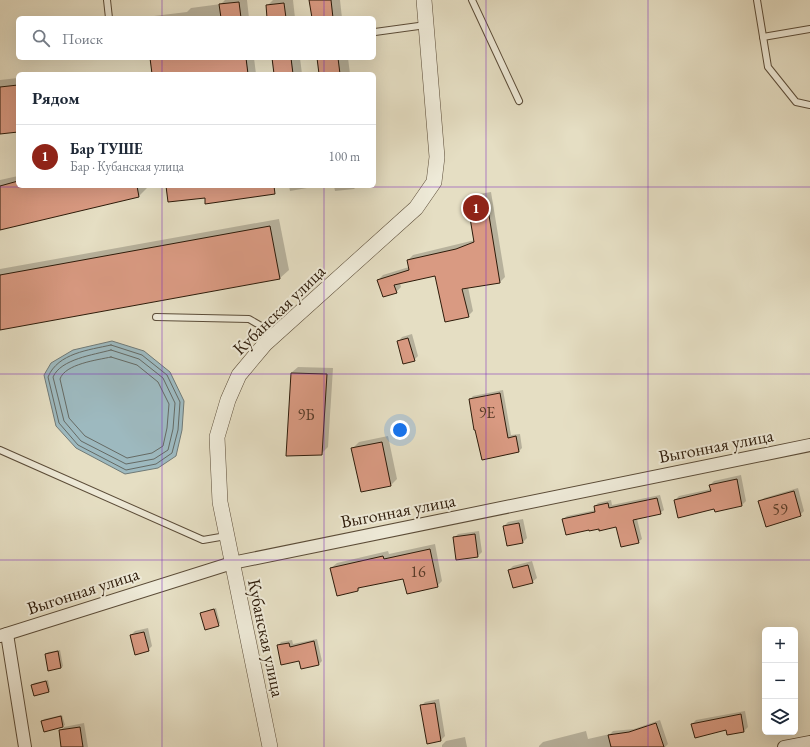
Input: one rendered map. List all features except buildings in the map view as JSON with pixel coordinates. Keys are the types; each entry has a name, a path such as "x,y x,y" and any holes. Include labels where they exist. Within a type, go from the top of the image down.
{"street":[{"name":"Кубанская улица","path":"270,747 220,502 217,438 228,400 239,375 265,344 416,208 434,182 437,156 424,0"},
{"name":"Выгонная улица","path":"4,635 232,563 810,445"},
{"path":"4,635 25,747"},
{"path":"784,747 810,742"}],"lane":[{"path":"107,0 109,16"},
{"path":"472,0 519,102"},
{"path":"757,0 768,67 796,102 810,105"},
{"path":"376,32 426,25"},
{"path":"763,37 810,29"},
{"path":"156,317 249,319 276,334"},
{"path":"0,450 203,540 226,536"}],"water":[{"path":"112,341 144,351 170,372 184,401 182,430 176,456 158,468 125,474 76,448 56,426 44,375 51,363 73,350"}],"place":[{"name":"Бар ТУШЕ","path":"476,208"}]}
